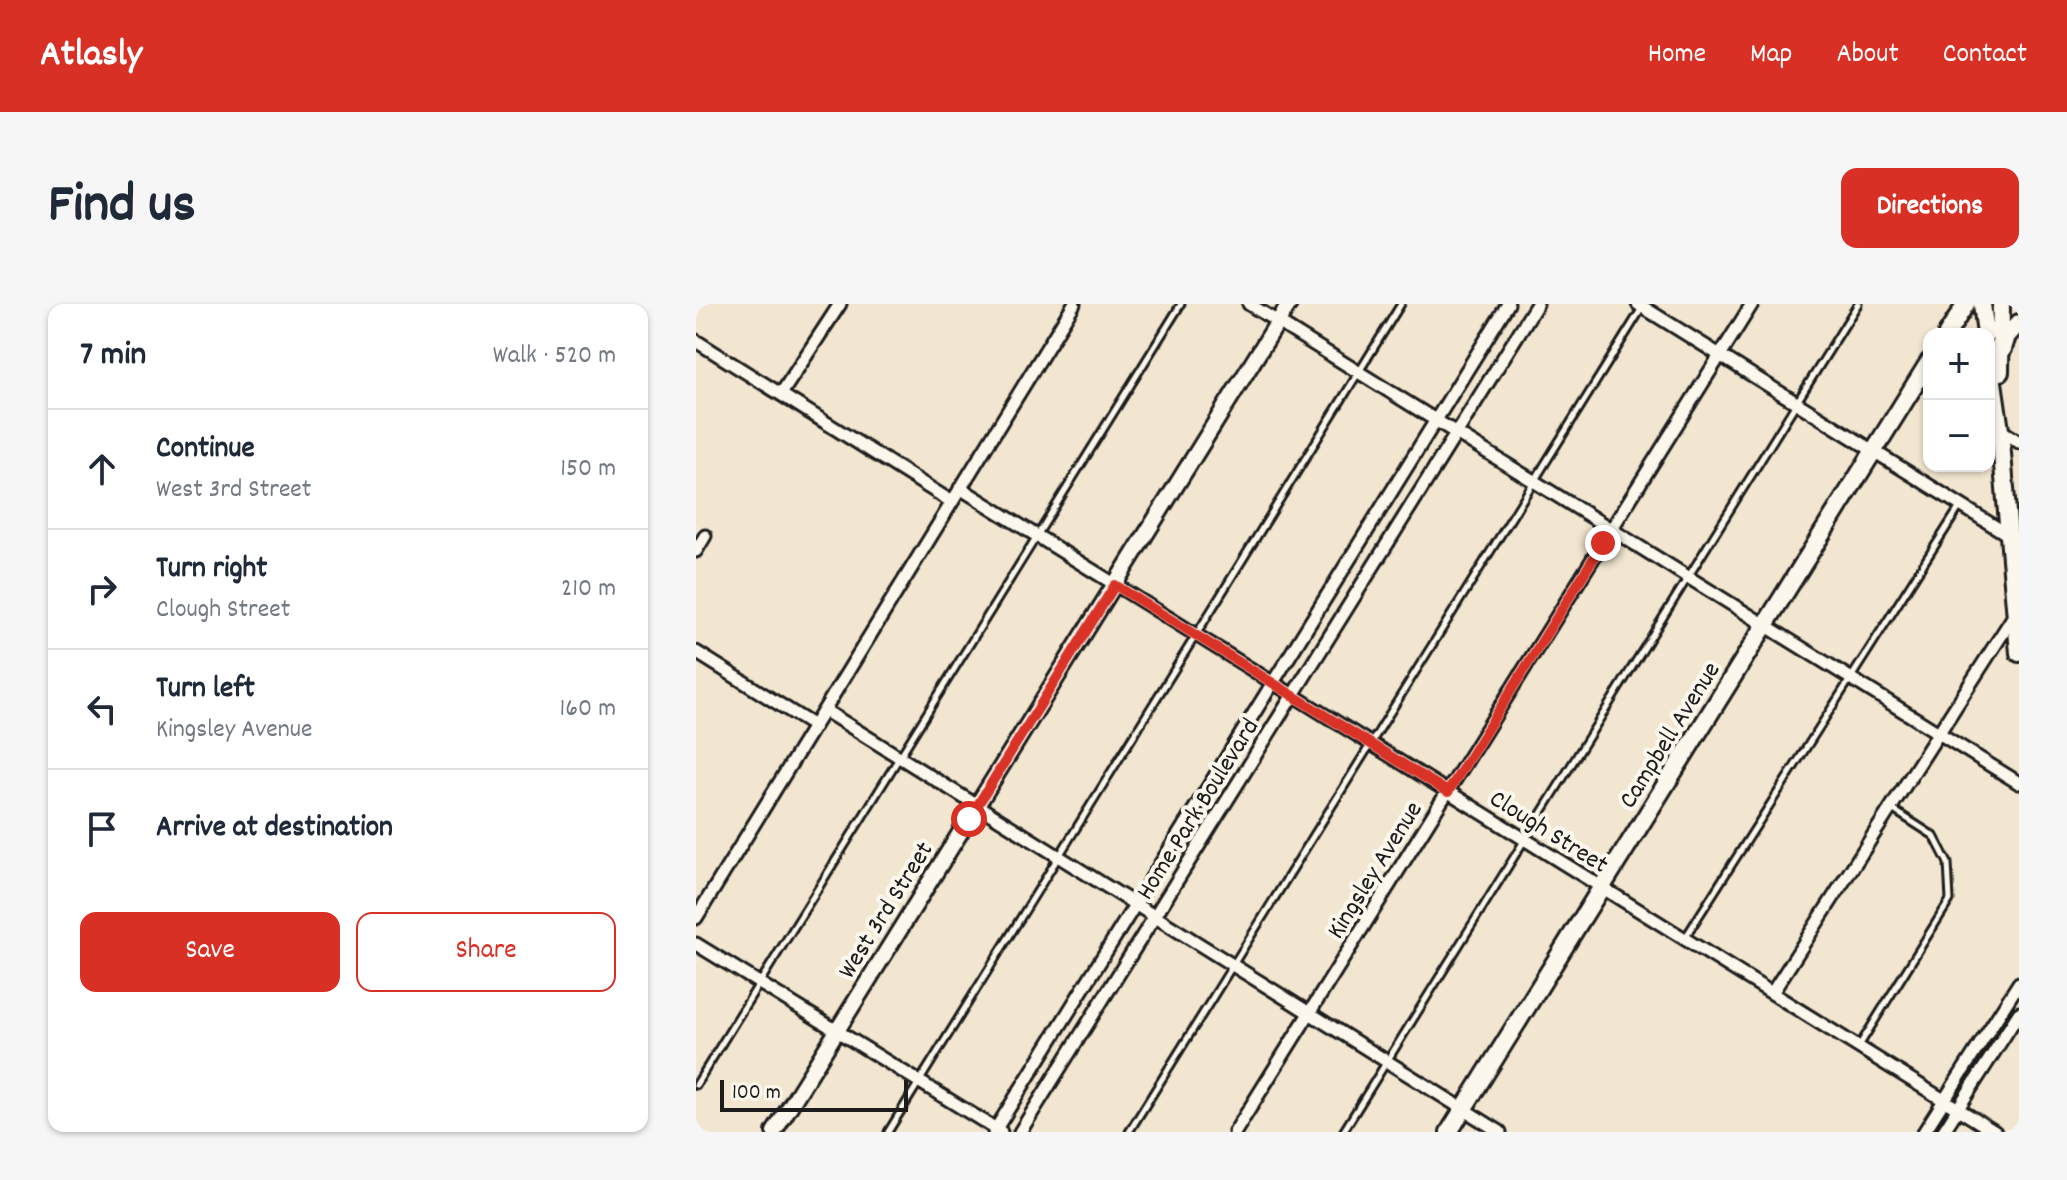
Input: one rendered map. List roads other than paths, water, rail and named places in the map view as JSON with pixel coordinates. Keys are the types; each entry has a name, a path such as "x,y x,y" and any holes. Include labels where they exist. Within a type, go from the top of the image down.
{"main road":[{"path":"1951,328 1966,304"},
{"path":"1982,304 1985,328"},
{"path":"1995,351 2001,304"},
{"path":"1995,357 2019,323"},
{"name":"Campbell Avenue","path":"1449,1132 1923,371"},
{"path":"1995,371 2019,653"}],"street":[{"path":"781,394 840,304"},
{"path":"696,918 1074,304"},
{"path":"1249,304 2019,783"},
{"name":"West 3rd Street","path":"774,1132 1289,304"},
{"name":"Home Park Boulevard","path":"998,1131 1508,304"},
{"name":"Home Park Boulevard","path":"1020,1132 1537,304"},
{"name":"Kingsley Avenue","path":"1235,1132 1752,304"},
{"path":"1642,305 2010,536"},
{"path":"696,341 952,502"},
{"path":"2000,430 2019,442"},
{"name":"Clough Street","path":"960,488 1995,1132"},
{"path":"696,551 705,536"},
{"path":"1772,993 1937,733 2017,615"},
{"path":"696,652 814,726"},
{"path":"824,710 1500,1132"},
{"path":"696,944 998,1131"},
{"path":"1924,1132 2019,983"},
{"path":"1943,1132 2019,1013"}],"lane":[{"path":"696,1085 1181,304"},
{"path":"888,1132 1401,304"},
{"path":"1343,1132 1858,304"},
{"path":"1129,1132 1642,305"},
{"path":"1685,939 1961,505"},
{"path":"1858,1047 1950,900 1948,863 1934,836 1890,807"}]}
